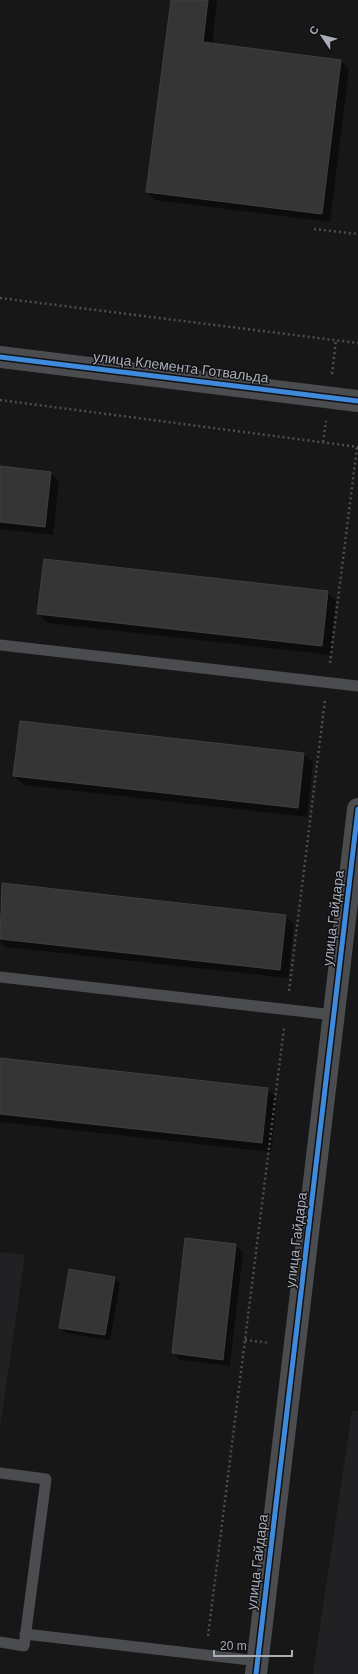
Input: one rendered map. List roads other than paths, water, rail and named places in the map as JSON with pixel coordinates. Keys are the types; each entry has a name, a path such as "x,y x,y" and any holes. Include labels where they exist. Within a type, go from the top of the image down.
{"street":[{"name":"улица Клемента Готвальда","path":"0,356 358,401"},
{"name":"улица Гайдара","path":"257,1667 358,809"}],"lane":[{"path":"0,645 358,686"},
{"path":"0,977 334,1015"},
{"path":"0,1473 46,1479 24,1646 0,1642"},
{"path":"25,1634 206,1655 257,1667"}]}
